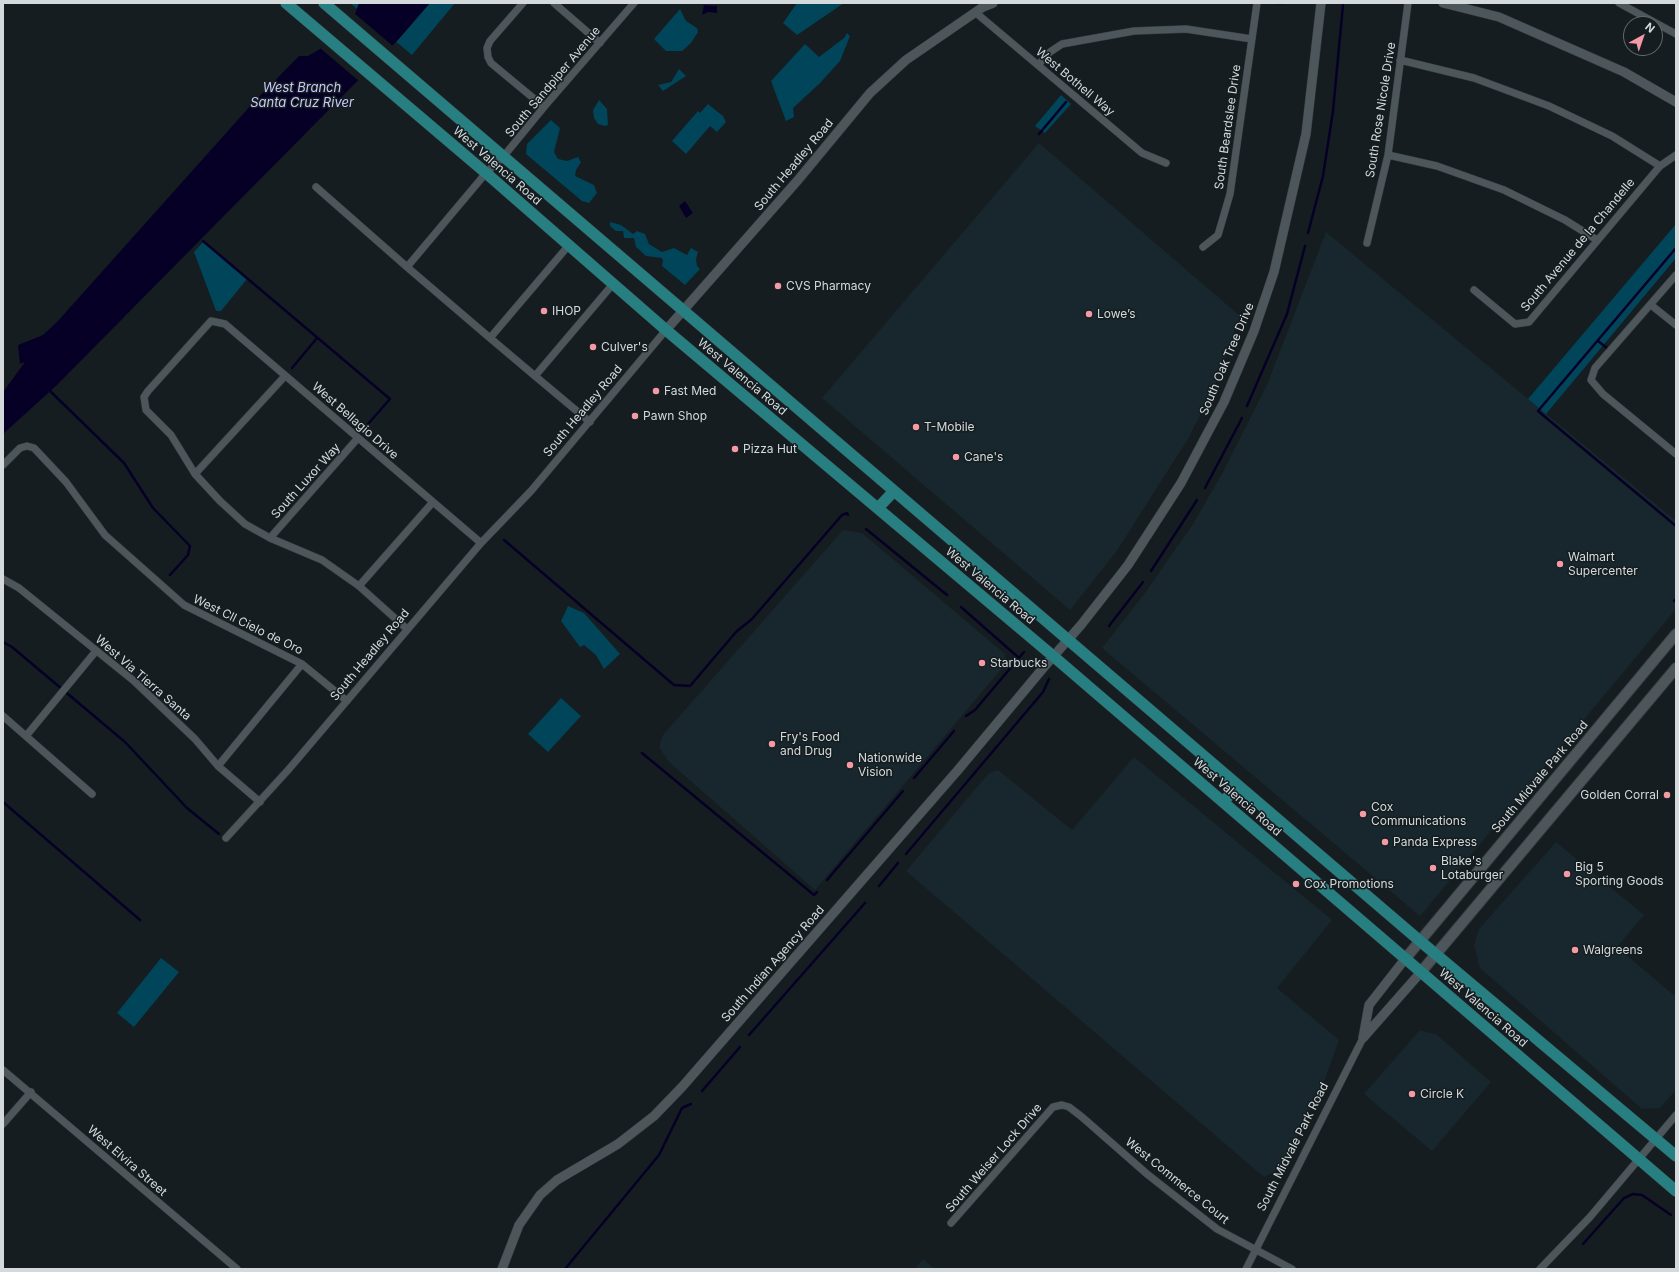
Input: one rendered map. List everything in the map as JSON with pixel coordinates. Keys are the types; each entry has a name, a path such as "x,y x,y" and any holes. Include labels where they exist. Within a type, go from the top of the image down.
{"main road":[{"name":"West Valencia Road","path":"286,3 486,173 666,330 1053,656 1676,1191"},
{"name":"West Valencia Road","path":"324,3 1435,955 1676,1156"},
{"path":"878,508 894,491"},
{"name":"South Midvale Park Road","path":"1405,959 1676,634"},
{"name":"South Midvale Park Road","path":"1421,972 1676,668"},
{"path":"1223,802 1238,786"}],"street":[{"path":"523,3 490,41 484,52 491,63 544,107"},
{"path":"554,3 600,43"},
{"name":"South Sandpiper Avenue","path":"407,267 486,173 503,157 634,3"},
{"name":"South Headley Road","path":"226,838 260,802 348,701 407,629 481,543 531,491 683,310 798,180 870,92 906,60 975,12 993,3"},
{"name":"South Beardslee Drive","path":"1203,247 1218,235 1230,194 1257,3"},
{"name":"South Oak Tree Drive","path":"1053,656 1081,625 1128,565 1181,483 1224,402 1254,331 1274,272 1306,134 1321,3"},
{"name":"South Rose Nicole Drive","path":"1368,243 1388,155 1408,3"},
{"path":"1443,3 1500,17 1624,72 1676,102"},
{"path":"1619,3 1676,34"},
{"name":"West Bothell Way","path":"975,12 1142,153 1166,163"},
{"path":"1038,65 1050,52 1062,44 1134,30 1186,29 1252,39"},
{"path":"1400,60 1474,78 1549,106 1612,136 1660,166"},
{"path":"1388,155 1437,166 1504,190 1566,220 1597,240"},
{"name":"South Avenue de la Chandelle","path":"1474,290 1515,324 1529,322 1660,166 1676,155"},
{"path":"316,188 590,422"},
{"path":"490,338 569,245"},
{"path":"1676,275 1595,368 1591,380 1603,394 1676,454"},
{"path":"535,376 612,284"},
{"path":"1651,305 1676,325"},
{"name":"West Bellagio Drive","path":"195,474 171,435 146,410 144,397 211,321 225,324 481,543"},
{"path":"285,376 195,474 220,502 245,524 270,538 322,560 359,586 407,629"},
{"name":"South Luxor Way","path":"270,538 358,438"},
{"name":"West Cll Cielo de Oro","path":"3,465 20,448 27,446 34,448 66,482 105,535 184,605 302,664 348,701"},
{"path":"359,586 433,502"},
{"name":"West Via Tierra Santa","path":"3,579 19,588 134,681 195,739 218,766 260,802"},
{"path":"26,736 96,651"},
{"name":"South Indian Agency Road","path":"502,1269 519,1225 540,1195 557,1180 630,1134 654,1116 682,1088 958,770 1053,656"},
{"path":"218,766 302,664"},
{"path":"3,716 92,794"},
{"name":"South Midvale Park Road","path":"1363,1038 1369,1005 1392,973 1405,959"},
{"name":"South Midvale Park Road","path":"1246,1269 1363,1038 1421,972"},
{"name":"West Elvira Street","path":"3,1070 31,1092 237,1269"},
{"path":"3,1124 31,1092"},
{"name":"West Commerce Court","path":"1053,1107 1062,1105 1069,1107 1147,1174 1217,1229 1292,1269"},
{"name":"South Weiser Lock Drive","path":"951,1223 1053,1107"},
{"path":"1540,1269 1590,1217 1655,1138 1676,1115"}],"shaded area":[{"path":"350,3 455,3 412,55"},
{"path":"797,3 844,3 797,35 783,23"},
{"path":"680,9 686,21 697,28 698,32 691,43 682,51 666,51 654,39"},
{"path":"847,33 850,36 840,61 820,83 793,108 794,117 786,121 771,81 805,44 819,57 844,38"},
{"path":"679,69 686,76 663,91 658,85 671,82"},
{"path":"1061,95 1071,104 1045,133 1035,126"},
{"path":"599,100 607,109 608,125 605,126 598,124 594,118 593,110"},
{"path":"708,104 723,116 726,122 717,132 710,126 686,154 672,141 698,111 700,113"},
{"path":"551,120 560,128 554,152 558,159 567,161 578,157 581,162 576,170 575,176 594,185 597,193 589,203 582,201 526,154 527,144"},
{"path":"1039,143 1240,316 1215,386 1188,439 1116,552 1070,610 822,398"},
{"path":"610,222 621,225 633,234 637,231 645,234 649,244 662,252 674,248 687,255 691,248 698,252 696,259 697,266 700,269 685,285 662,266 662,258 646,256 636,247 634,238 624,238 623,231 616,231 610,226"},
{"path":"1676,224 1676,258 1546,414 1528,399"},
{"path":"1326,232 1676,521 1676,609 1420,916 1102,648 1145,593 1193,524 1223,472 1267,385"},
{"path":"203,242 247,279 221,311 216,311 194,252"},
{"path":"843,530 862,533 1005,654 1003,667 815,890 669,762 659,747 663,735"},
{"path":"568,606 584,613 620,654 604,669 596,655 584,645 580,647 561,621"},
{"path":"561,698 581,716 548,752 528,734"},
{"path":"1134,757 1332,920 1277,988 1339,1040 1322,1087 1281,1168 1264,1177 906,871 989,773 998,770 1072,830"},
{"path":"1556,842 1644,915 1617,947 1676,997 1676,1090 1660,1108 1642,1109 1480,968 1474,945 1479,929"},
{"path":"161,958 179,972 134,1027 117,1013"},
{"path":"1420,1030 1437,1035 1491,1082 1432,1151 1364,1094"},
{"path":"923,1259 935,1269 915,1269"}],"water":[{"name":"West Branch Santa Cruz River","path":"359,3 430,3 398,40 57,385 3,434 3,392 25,362 20,364 18,345 43,335 57,322 252,104 299,56 308,56 320,49 355,14"},
{"path":"704,5 717,6 717,13 708,12 702,15"},
{"path":"685,201 693,213 686,218 679,206"}],"pier":[{"path":"354,13 394,47 360,82 320,48"}],"waterway":[{"path":"1277,3 1283,3"},
{"path":"1308,233 1323,176 1333,111 1343,5"},
{"path":"1039,134 1066,102"},
{"path":"203,241 390,399 368,424"},
{"path":"1247,406 1287,314 1305,246"},
{"path":"1676,248 1538,411 1676,526"},
{"path":"292,368 317,338"},
{"path":"1598,341 1607,348"},
{"path":"49,390 124,463 153,508 190,546 188,555 170,575"},
{"path":"1205,488 1242,418"},
{"path":"1151,571 1197,500"},
{"path":"504,540 674,685 690,686 736,632 752,619 842,515 847,513 848,515"},
{"path":"866,529 947,595"},
{"path":"1109,626 1143,582"},
{"path":"961,607 1019,658"},
{"path":"3,642 12,647 125,742 187,808 219,834"},
{"path":"966,716 975,710 1024,652"},
{"path":"906,854 1043,692 1049,679"},
{"path":"914,778 954,731"},
{"path":"642,753 814,895 817,892"},
{"path":"827,880 903,791"},
{"path":"3,802 140,920"},
{"path":"879,886 898,863"},
{"path":"749,1035 865,903"},
{"path":"702,1091 740,1047"},
{"path":"565,1269 659,1155 682,1108 691,1104"},
{"path":"1583,1244 1624,1198 1633,1194 1642,1195 1671,1215"}],"place":[{"name":"CVS Pharmacy","path":"778,286"},
{"name":"IHOP","path":"544,311"},
{"name":"Lowe’s","path":"1089,314"},
{"name":"Culver's","path":"593,347"},
{"name":"Fast Med","path":"656,391"},
{"name":"Pawn Shop","path":"635,416"},
{"name":"T-Mobile","path":"916,427"},
{"name":"Pizza Hut","path":"735,449"},
{"name":"Cane's","path":"956,457"},
{"name":"Walmart Supercenter","path":"1560,564"},
{"name":"Starbucks","path":"982,663"},
{"name":"Fry's Food and Drug","path":"772,744"},
{"name":"Nationwide Vision","path":"850,765"},
{"name":"Golden Corral","path":"1667,795"},
{"name":"Cox Communications","path":"1363,814"},
{"name":"Panda Express","path":"1385,842"},
{"name":"Blake's Lotaburger","path":"1433,868"},
{"name":"Big 5 Sporting Goods","path":"1567,874"},
{"name":"Cox Promotions","path":"1296,884"},
{"name":"Walgreens","path":"1575,950"},
{"name":"Circle K","path":"1412,1094"}]}
